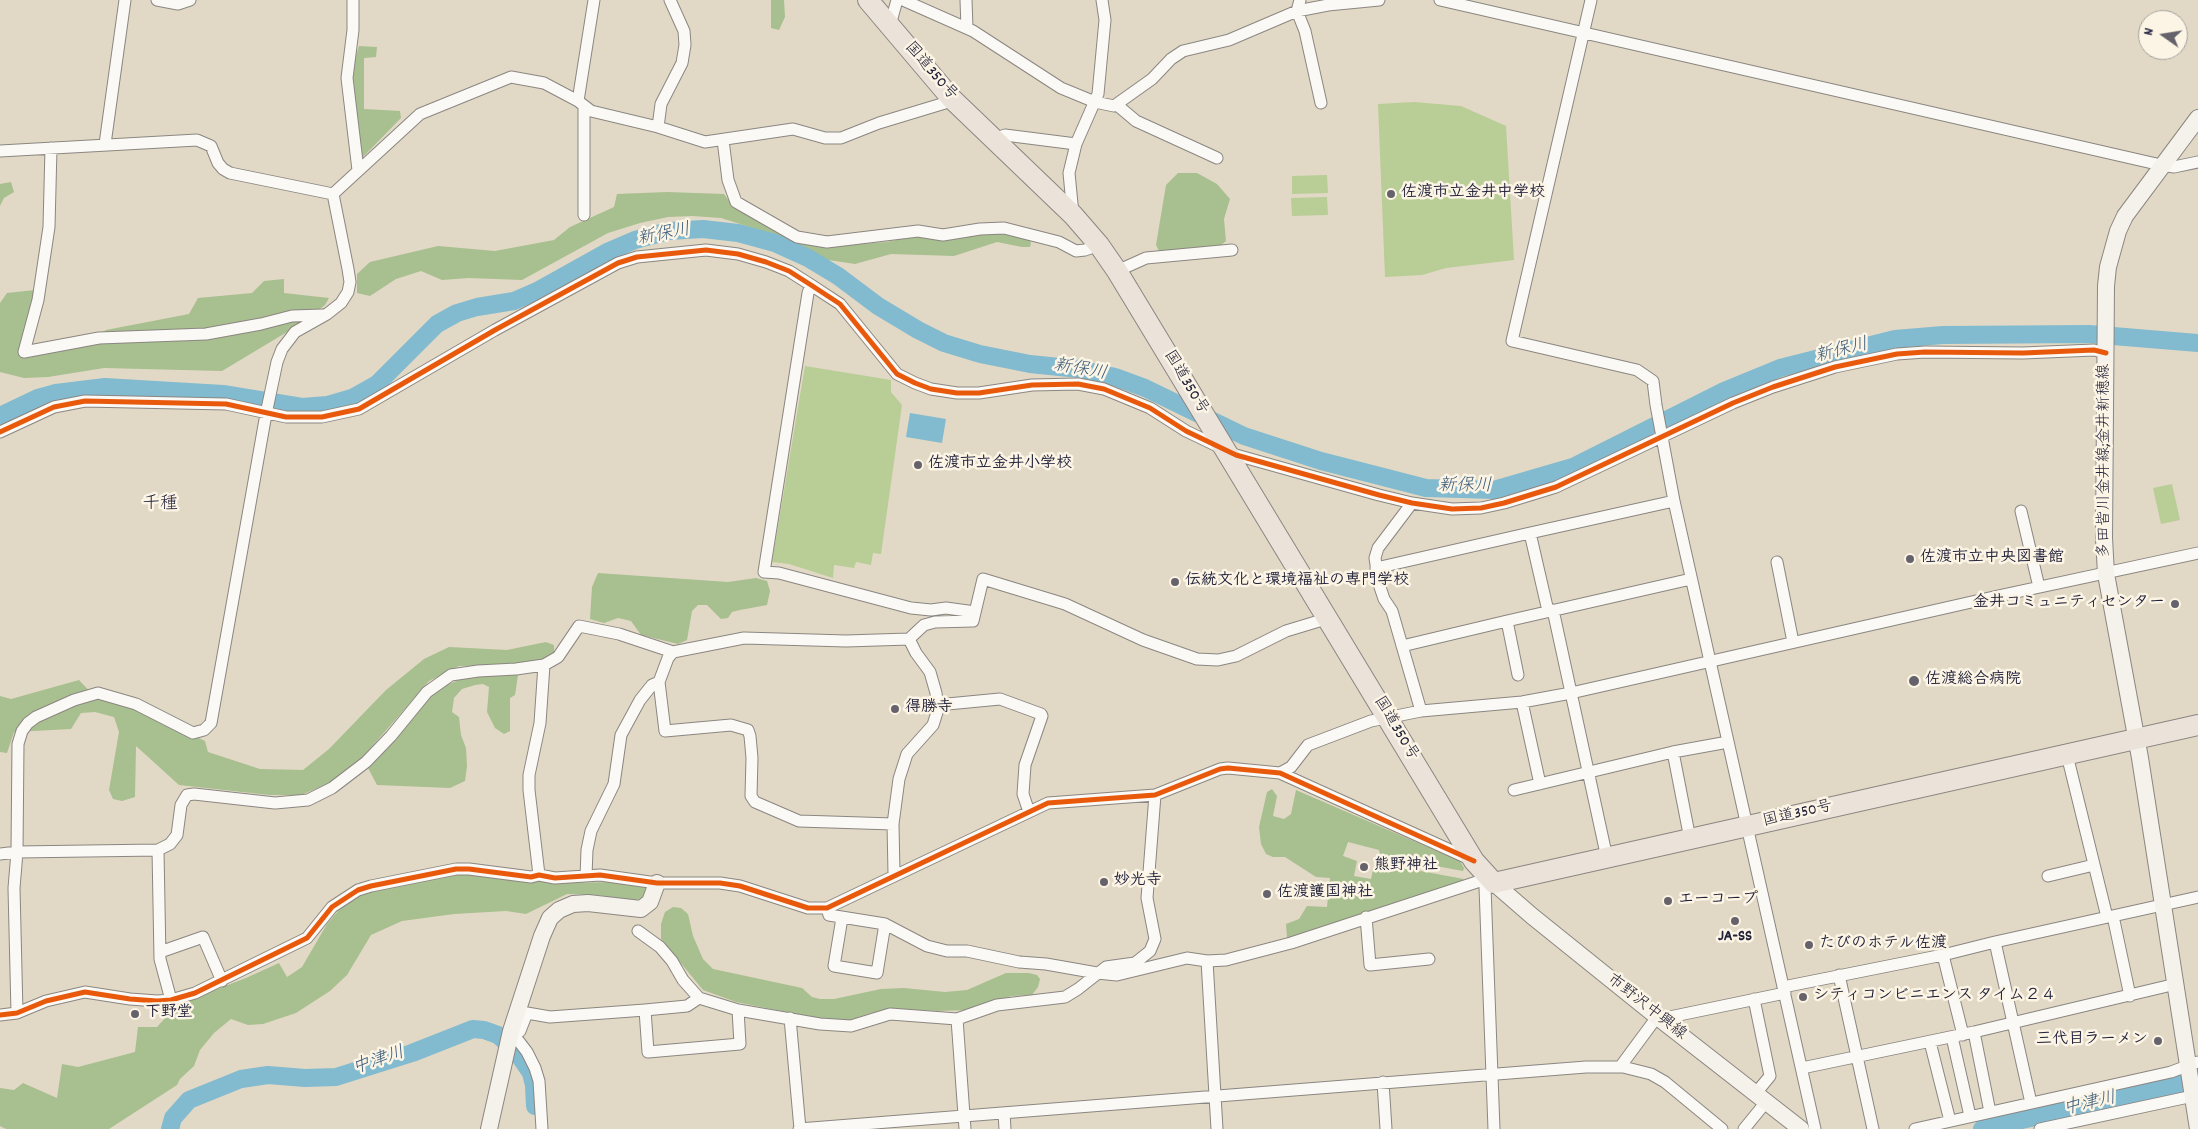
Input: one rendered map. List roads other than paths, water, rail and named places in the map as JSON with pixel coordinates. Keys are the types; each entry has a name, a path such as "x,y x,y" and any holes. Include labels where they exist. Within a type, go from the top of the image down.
{"highway":[{"name":"国道350号","path":"868,0 951,98 1073,216 1099,245 1117,271 1474,861 1494,883 2198,725"}],"main road":[{"name":"多田皆川金井線;金井新穂線","path":"2198,118 2161,165 2126,216 2118,232 2108,267 2104,538 2106,574 2136,739 2176,984 2192,1065 2193,1094 2198,1129"},
{"path":"489,1129 510,1034 542,936 550,918 560,910 573,904 588,903 641,909 650,902 657,882"},
{"name":"市野沢中興線","path":"1494,883 1658,1018 1801,1129"}],"street":[{"path":"105,144 125,0"},
{"path":"157,0 178,4 190,0"},
{"path":"352,0 353,30 347,78 358,170"},
{"path":"584,215 581,103 594,0"},
{"path":"658,127 661,104 682,63 685,45 684,31 670,0"},
{"path":"892,18 897,0"},
{"path":"903,0 967,28 1061,88 1104,105 1117,105 1152,79 1171,59 1183,51 1229,40 1297,12 1328,5 1380,0"},
{"path":"966,0 967,28"},
{"path":"1073,216 1069,173 1076,144 1098,94 1105,20 1102,0"},
{"path":"1300,0 1297,12 1305,31 1321,103"},
{"path":"1440,0 2161,165 2174,167 2198,162"},
{"path":"1591,0 1512,341 1637,370 1653,381 1661,438 1674,501 1815,1129"},
{"path":"333,194 420,114 505,79 518,77 544,83 581,103 591,111 658,127 705,142 793,129 824,138 841,138 879,122 945,103 951,98"},
{"path":"1117,105 1136,121 1217,158"},
{"path":"994,139 1005,135 1076,144"},
{"path":"0,151 197,140 211,146 218,163 230,173 333,194"},
{"path":"723,140 728,180 736,202 797,237 827,242 918,231 943,235 980,229 1004,228 1059,242 1076,251 1099,245"},
{"path":"51,148 49,227 38,300 24,352 99,338 206,334 292,316 327,314"},
{"path":"17,1013 14,888 18,852 18,744 22,731 36,717 74,700 98,693 136,704 194,733 204,730 211,723 271,383 282,349 295,332 327,314 341,303 348,292 350,282 333,194"},
{"path":"0,432 54,407 93,400 226,404 286,417 322,417 359,409 495,330 606,269 637,256 706,250 738,254 789,271 840,304 897,374 931,389 957,393 978,393 1032,385 1078,384 1104,389 1150,408 1186,431 1223,447 1412,503 1452,508 1471,508 1519,499 1556,488 1733,403 1773,387 1827,370 1897,354 1925,352 2023,353 2094,350 2106,352"},
{"path":"1117,271 1131,263 1156,256 1232,250"},
{"path":"811,285 808,293 764,572 779,573 911,608 932,610 946,608 975,612"},
{"path":"1376,568 1674,501"},
{"path":"1412,503 1378,548 1375,558 1379,584 1384,599 1392,611 1421,712"},
{"path":"2021,511 2039,587"},
{"path":"1530,533 1571,693 1607,858"},
{"path":"1280,773 1291,768 1304,749 1313,743 1371,721 1421,712 1522,702 1571,693 1710,660 2198,553"},
{"path":"1777,562 1794,642"},
{"path":"0,854 18,852 158,850 170,844 177,835 181,806 187,795 194,794 275,803 308,800 332,788 366,762 391,736 427,692 451,675 478,671 516,670 544,665 558,657 579,626 619,634 673,652 744,638 846,641 909,639 924,625 935,622 973,620 983,579 1065,604 1143,640 1197,659 1207,660 1236,656 1286,631 1328,618"},
{"path":"1402,646 1691,579"},
{"path":"1507,621 1518,675"},
{"path":"894,874 893,824 899,779 908,754 933,725 938,709 930,672 916,653 909,639"},
{"path":"673,652 665,665 659,682 665,731 731,725 748,730 752,758 751,796 755,802 799,821 893,824"},
{"path":"539,875 529,775 540,723 544,665"},
{"path":"586,876 587,850 592,831 614,784 621,735 640,700 652,686 659,682"},
{"path":"937,705 1000,698 1041,714 1042,716 1025,765 1023,794 1029,812"},
{"path":"1522,702 1540,784"},
{"path":"1514,790 1672,752 1728,742"},
{"path":"1672,752 1690,839"},
{"path":"2067,755 2094,865 2110,916 2130,996"},
{"path":"0,1015 17,1013 46,1001 85,992 141,1000 171,1000 195,993 222,982 307,938 332,906 358,890 456,869 531,877 539,875 555,878 600,875 657,882 720,882 740,886 808,908 827,908 862,892 894,874 985,834 1048,802 1155,795 1220,770 1247,769 1280,773 1474,861"},
{"path":"638,931 660,947 672,961 683,980 699,998 738,1010 838,1026 865,1023 876,1017 890,1014 957,1019 997,1005 1065,997 1078,990 1106,967 1135,963 1145,957 1150,951 1155,939 1147,898 1155,795"},
{"path":"158,850 160,952 171,1000"},
{"path":"2048,876 2094,865"},
{"path":"827,908 829,915 885,924 927,946 947,951 967,951 1019,962 1046,964 1117,975 1186,958 1207,961 1226,960 1292,943 1366,917 1480,881 1494,883"},
{"path":"1494,883 1486,887 1494,1075 1494,1129"},
{"path":"1620,1067 1658,1018 1754,999 1839,975 1944,955 2198,897"},
{"path":"1366,917 1370,965 1429,959"},
{"path":"842,918 834,966 877,973 885,924"},
{"path":"160,952 203,937 222,982"},
{"path":"1995,942 2031,1103"},
{"path":"1944,955 1963,1035 1990,1112"},
{"path":"1207,961 1217,1129"},
{"path":"1839,975 1873,1129"},
{"path":"1802,1068 1963,1035 2176,984"},
{"path":"542,1129 539,1081 535,1068 527,1052 510,1034 520,1031 527,1013 550,1017 645,1010 687,1006 699,998"},
{"path":"1744,1129 1761,1098 1770,1076 1754,999"},
{"path":"645,1010 648,1052 740,1044 738,1010"},
{"path":"790,1018 799,1129 1577,1067 1620,1067 1651,1074 1665,1082 1722,1129"},
{"path":"957,1019 965,1129"},
{"path":"1963,1035 1970,1116"},
{"path":"1930,1042 1950,1121"},
{"path":"1915,1129 2171,1072 2192,1065"},
{"path":"1383,1082 1386,1129"},
{"path":"2040,1129 2193,1094"},
{"path":"1004,1113 1005,1129"}],"water":[{"path":"910,413 946,419 942,443 906,437"}],"waterway":[{"name":"新保川","path":"0,416 38,398 56,393 105,387 223,394 302,407 328,405 352,398 377,384 437,324 457,313 477,307 514,301 537,291 607,252 635,240 669,231 703,229 738,233 775,243 808,258 838,276 878,306 944,343 980,354 1030,364 1079,369 1115,377 1145,388 1244,436 1321,461 1426,488 1494,490 1573,467 1724,391 1780,368 1895,339 1943,335 2089,334 2198,343"},
{"name":"中津川","path":"170,1129 173,1118 189,1100 241,1079 268,1075 305,1078 336,1077 412,1053 473,1029 484,1030 498,1035 516,1051 531,1073 534,1085 535,1106"},
{"name":"中津川","path":"1982,1129 2198,1080"}],"place":[{"name":"佐渡市立金井中学校","path":"1391,194"},
{"name":"佐渡市立金井小学校","path":"918,465"},
{"name":"佐渡市立中央図書館","path":"1910,559"},
{"name":"伝統文化と環境福祉の専門学校","path":"1175,582"},
{"name":"金井コミュニティセンター","path":"2175,604"},
{"name":"佐渡総合病院","path":"1914,681"},
{"name":"得勝寺","path":"895,709"},
{"name":"熊野神社","path":"1364,867"},
{"name":"妙光寺","path":"1104,882"},
{"name":"佐渡護国神社","path":"1267,894"},
{"name":"エーコープ","path":"1668,901"},
{"name":"JA-SS","path":"1735,921"},
{"name":"たびのホテル佐渡","path":"1809,945"},
{"name":"シティコンビニエンス タイム２４","path":"1803,997"},
{"name":"下野堂","path":"135,1014"},
{"name":"三代目ラーメン","path":"2158,1041"}],"district":[{"name":"千種","path":"160,506"}]}
